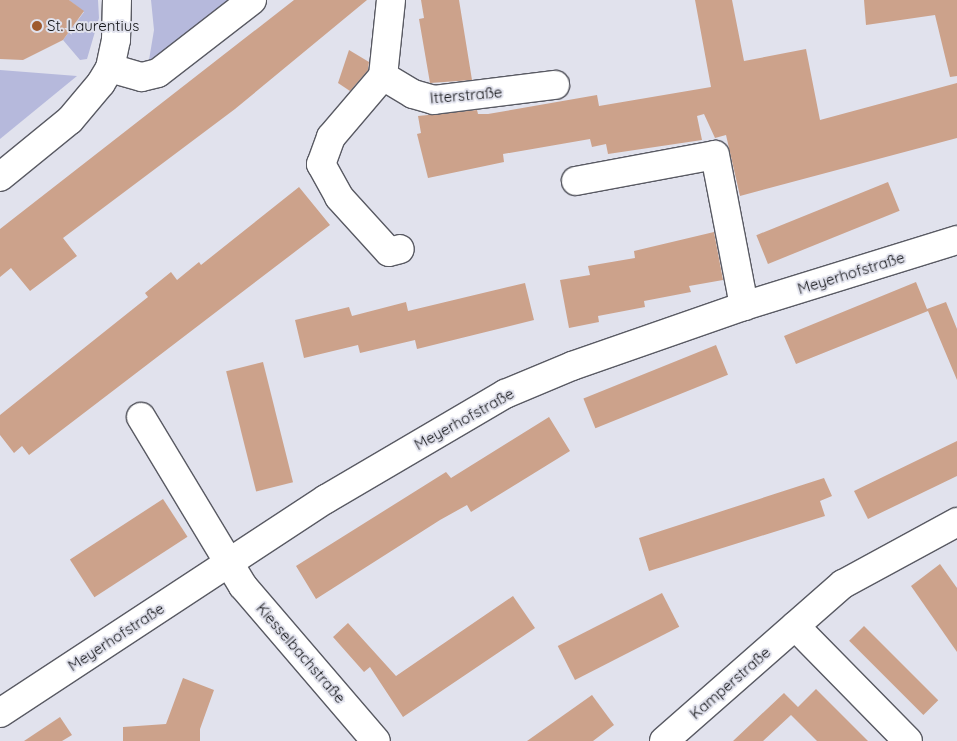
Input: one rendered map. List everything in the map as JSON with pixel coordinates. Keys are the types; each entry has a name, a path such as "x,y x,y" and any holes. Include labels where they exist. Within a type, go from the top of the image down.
{"street":[{"path":"0,177 87,103 110,68 117,0"},
{"path":"110,68 142,77 158,73 252,0"},
{"path":"391,0 383,76 331,137 321,164 339,197 389,252 400,249"},
{"name":"Itterstraße","path":"383,76 413,94 434,100 555,84"},
{"path":"576,181 715,155 744,306"},
{"name":"Meyerhofstraße","path":"0,713 326,499 505,394 572,366 744,306 957,240"},
{"path":"141,417 232,561"},
{"name":"Kamperstraße","path":"664,741 795,626 869,567 957,522"},
{"name":"Kiesselbachstraße","path":"232,561 243,586 376,741"},
{"path":"795,626 908,741"}],"shaded area":[{"path":"69,0 98,0 99,18 87,59 80,60 63,40 84,12"},
{"path":"151,0 240,0 169,56 149,60 154,30"},
{"path":"0,70 77,76 0,139"}],"building":[{"name":"St. Laurentius","path":"0,0 69,0 84,11 63,40 23,60 0,59"},
{"path":"294,0 367,0 235,109 63,238 77,256 30,291 11,268 0,277 0,229"},
{"path":"421,0 459,0 472,80 430,83 419,19 424,18"},
{"path":"695,0 732,0 744,61 806,49 820,120 957,83 957,138 740,196 726,135 715,138 704,114 697,116 702,140 608,154 606,144 592,147 590,139 503,154 504,162 428,178 417,134 421,133 418,116 477,110 478,114 488,114 597,95 599,106 711,87"},
{"path":"864,0 957,0 957,76 950,77 935,15 866,25"},
{"path":"349,50 369,62 368,70 350,91 338,83"},
{"path":"888,182 900,211 768,264 756,235"},
{"path":"299,187 330,225 29,455 22,446 14,453 0,435 0,415 148,297 145,293 171,272 177,280 199,262 201,265"},
{"path":"714,232 723,280 689,286 691,292 644,301 645,307 598,316 599,322 569,328 560,280 590,275 588,266 635,258 634,251"},
{"path":"916,282 927,309 946,302 957,329 957,380 928,311 796,364 784,336"},
{"path":"525,283 534,320 417,349 415,340 360,353 358,345 304,358 295,320 349,307 352,316 406,302 408,311"},
{"path":"716,345 728,375 595,428 583,399"},
{"path":"263,362 293,482 256,492 226,371"},
{"path":"549,417 570,451 471,512 467,505 440,520 316,599 296,566 446,472 451,478"},
{"path":"957,441 957,476 868,519 854,491"},
{"path":"824,478 832,496 820,501 825,516 649,571 639,538"},
{"path":"163,499 188,537 94,597 70,559"},
{"path":"940,564 957,588 957,652 911,586"},
{"path":"662,593 679,627 575,680 558,646"},
{"path":"513,596 535,628 403,717 370,667 364,672 333,637 348,623 396,676"},
{"path":"864,626 938,700 923,715 849,641"},
{"path":"183,678 214,690 200,729 200,741 123,741 123,727 166,724"},
{"path":"816,689 868,741 817,741 791,715 763,741 733,741 784,693 798,707"},
{"path":"592,695 614,725 593,741 527,741"},
{"path":"60,717 72,735 62,741 24,741"}],"place":[{"name":"St. Laurentius","path":"37,26"}]}
